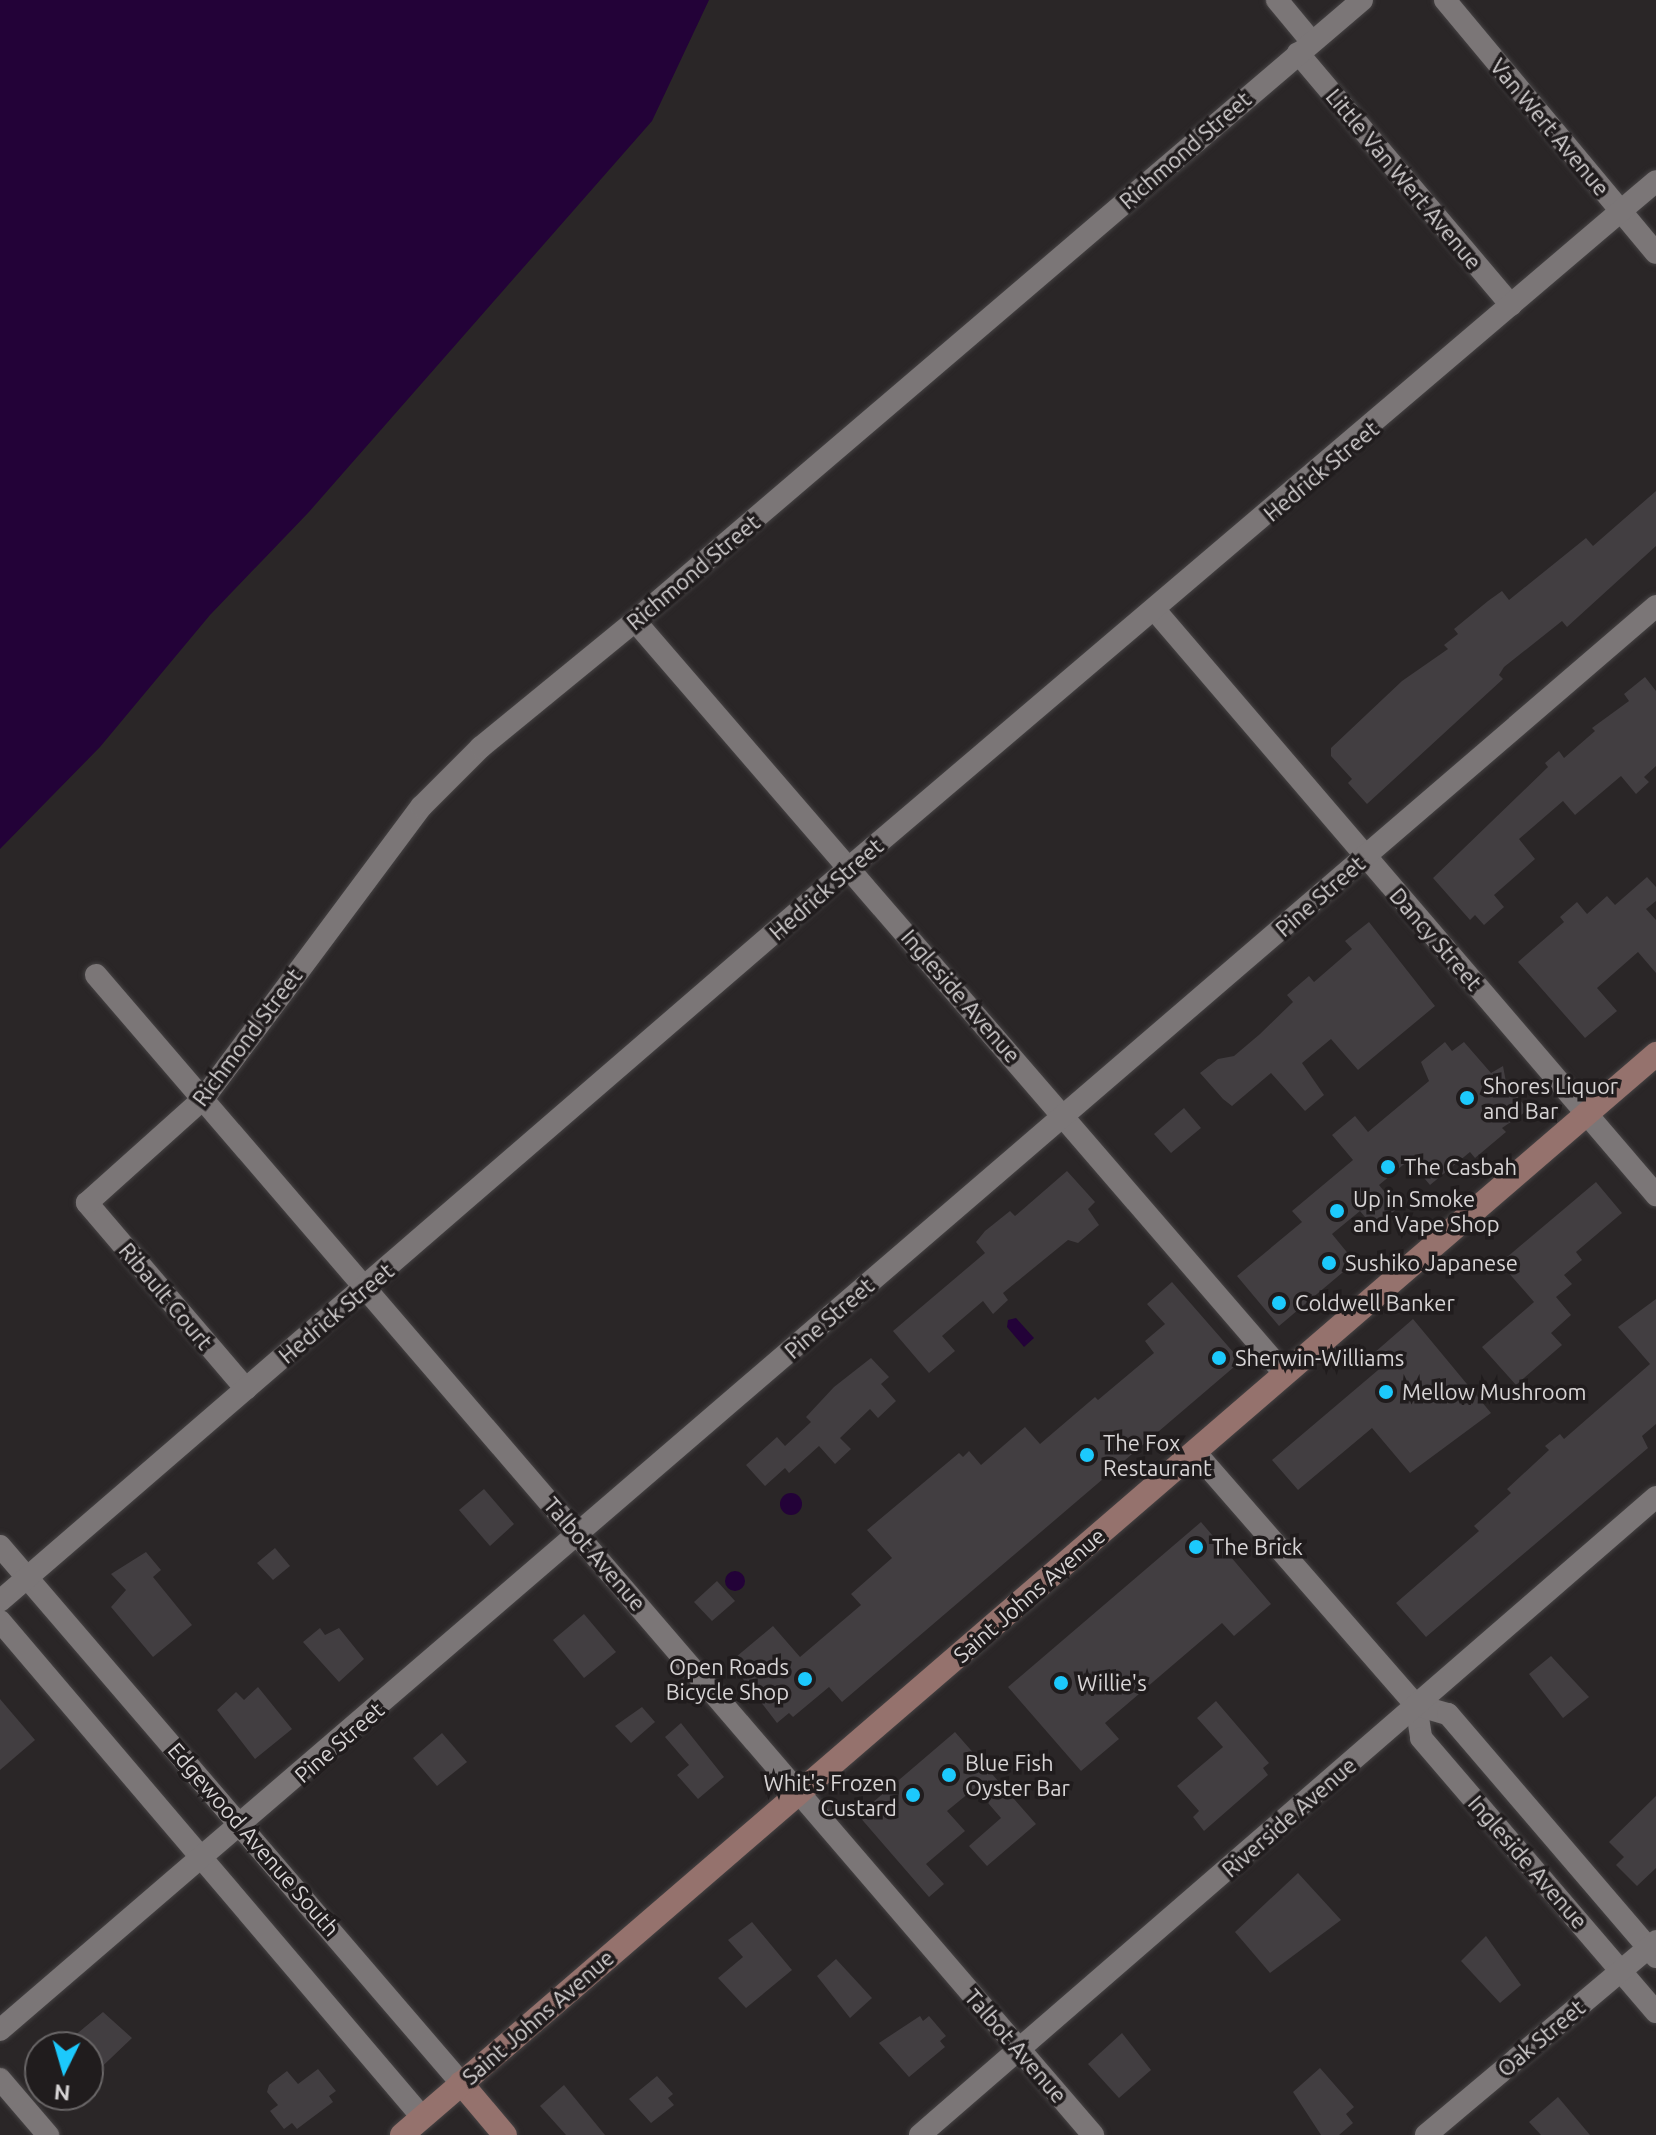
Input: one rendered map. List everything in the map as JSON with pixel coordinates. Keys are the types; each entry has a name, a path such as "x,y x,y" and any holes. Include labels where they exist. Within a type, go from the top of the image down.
{"main road":[{"name":"Saint Johns Avenue","path":"402,2135 430,2126 461,2083 1656,1054"},
{"name":"Edgewood Avenue South","path":"461,2083 505,2135"}],"street":[{"path":"1277,0 1305,47"},
{"name":"Richmond Street","path":"87,1203 204,1098 422,806 481,747 635,621 1362,0"},
{"name":"Van Wert Avenue","path":"1445,0 1656,253"},
{"name":"Little Van Wert Avenue","path":"1305,47 1511,305"},
{"name":"Hedrick Street","path":"0,1601 850,867 1656,181"},
{"name":"Pine Street","path":"0,2030 204,1859 1656,606"},
{"name":"Dancy Street","path":"1154,609 1656,1195"},
{"name":"Ingleside Avenue","path":"635,621 1284,1373"},
{"name":"Talbot Avenue","path":"96,975 367,1286 1093,2135"},
{"name":"Ribault Court","path":"87,1203 246,1389"},
{"name":"Ingleside Avenue","path":"1195,1452 1416,1705 1421,1738 1656,2012"},
{"name":"Riverside Avenue","path":"920,2135 1656,1497"},
{"name":"Edgewood Avenue South","path":"0,1546 461,2083"},
{"path":"0,1621 430,2126"},
{"name":"Ingleside Avenue","path":"1416,1705 1448,1714 1654,1949"},
{"name":"Oak Street","path":"1426,2135 1621,1971 1654,1949"},
{"path":"0,2079 48,2135"}],"shaded area":[{"path":"0,0 709,0 652,121 308,513 210,615 100,747 0,849"},
{"path":"1016,1318 1034,1338 1024,1347 1007,1327 1008,1320"},
{"path":"791,1493 799,1496 802,1504 799,1512 791,1515 783,1512 780,1504 783,1496"},
{"path":"735,1571 742,1574 745,1581 742,1588 735,1591 728,1588 725,1581 728,1574"}],"building":[{"path":"1656,491 1656,546 1567,627 1562,621 1504,667 1499,675 1503,679 1367,804 1348,783 1352,779 1331,756 1331,748 1402,681 1448,649 1444,645 1458,634 1454,629 1488,601 1502,591 1509,600 1586,538 1593,546"},
{"path":"1645,677 1656,691 1656,766 1644,777 1649,782 1636,794 1621,776 1575,815 1563,801 1519,839 1535,859 1494,895 1504,907 1484,925 1475,915 1470,920 1433,878 1548,767 1545,763 1559,751 1564,758 1595,731 1592,728 1629,701 1624,694"},
{"path":"1647,877 1656,887 1656,901 1646,909 1656,920 1656,973 1638,952 1597,988 1617,1011 1585,1038 1518,962 1564,922 1560,917 1577,902 1587,914 1607,896 1615,905"},
{"path":"1369,922 1435,1006 1358,1070 1331,1039 1302,1063 1324,1095 1305,1111 1271,1073 1232,1106 1223,1099 1200,1073 1218,1059 1234,1056 1260,1034 1293,1002 1287,995 1309,976 1314,982 1352,949 1345,941"},
{"path":"1445,1042 1452,1051 1464,1042 1491,1073 1503,1066 1506,1082 1528,1110 1502,1128 1506,1132 1475,1158 1470,1152 1430,1185 1409,1160 1379,1185 1398,1208 1374,1228 1360,1211 1332,1234 1355,1262 1279,1326 1237,1276 1302,1222 1292,1211 1353,1160 1332,1135 1355,1116 1368,1132 1429,1081 1421,1062"},
{"path":"1184,1108 1201,1128 1171,1153 1154,1134"},
{"path":"1067,1171 1095,1202 1088,1209 1099,1225 1078,1243 1068,1240 1003,1293 1008,1300 993,1314 983,1301 942,1336 955,1351 929,1373 893,1331 985,1253 976,1242 985,1231 1010,1211 1015,1216"},
{"path":"1596,1182 1622,1213 1576,1252 1582,1260 1564,1275 1572,1284 1556,1297 1571,1315 1551,1333 1562,1345 1516,1385 1482,1347 1534,1302 1500,1263"},
{"path":"1172,1282 1241,1361 842,1702 829,1687 793,1717 789,1713 777,1723 730,1662 773,1626 800,1657 861,1605 851,1594 892,1558 867,1530 959,1453 963,1457 969,1451 981,1465 1025,1427 1040,1444 1095,1397 1098,1400 1154,1353 1145,1341 1165,1324 1147,1304"},
{"path":"1656,1299 1656,1424 1642,1436 1648,1448 1426,1637 1396,1603 1479,1531 1474,1526 1511,1493 1507,1489 1549,1450 1545,1446 1560,1434 1564,1439 1650,1364 1618,1327"},
{"path":"1413,1319 1491,1413 1410,1473 1372,1428 1298,1490 1272,1460 1384,1365 1374,1353"},
{"path":"871,1358 889,1377 881,1384 896,1401 878,1418 870,1409 840,1438 851,1449 835,1464 819,1446 789,1473 785,1468 765,1486 746,1465 777,1437 785,1446 811,1422 806,1417 834,1387"},
{"path":"484,1489 514,1524 490,1546 459,1510"},
{"path":"1201,1522 1271,1604 1234,1636 1222,1623 1105,1723 1119,1739 1081,1771 1008,1687"},
{"path":"275,1548 290,1566 273,1580 257,1563"},
{"path":"146,1552 161,1570 153,1577 192,1625 153,1657 111,1607 126,1590 111,1574"},
{"path":"717,1581 735,1601 712,1621 694,1602"},
{"path":"584,1614 616,1652 584,1678 553,1640"},
{"path":"320,1628 325,1635 339,1628 364,1659 339,1682 303,1642"},
{"path":"1551,1656 1589,1697 1563,1718 1529,1674"},
{"path":"258,1687 292,1729 255,1759 217,1710 236,1692 244,1700"},
{"path":"0,1699 35,1740 0,1770"},
{"path":"1216,1701 1269,1763 1263,1768 1268,1775 1204,1831 1193,1817 1199,1811 1177,1786 1223,1747 1197,1718"},
{"path":"642,1707 655,1722 631,1743 615,1726"},
{"path":"681,1723 724,1777 698,1799 677,1775 689,1765 665,1737"},
{"path":"955,1732 1036,1824 987,1866 969,1846 1001,1818 975,1788 947,1811 965,1831 926,1864 944,1884 929,1897 858,1815"},
{"path":"442,1733 467,1762 437,1786 413,1758"},
{"path":"1656,1796 1656,1868 1637,1886 1616,1865 1624,1857 1609,1842"},
{"path":"1298,1873 1341,1920 1270,1973 1235,1932"},
{"path":"752,1922 792,1970 746,2008 718,1978 743,1957 728,1940"},
{"path":"1486,1936 1521,1985 1500,2003 1461,1961"},
{"path":"836,1959 872,1998 850,2018 817,1976"},
{"path":"103,2012 132,2038 104,2065 104,2031 80,2031"},
{"path":"920,2016 923,2021 929,2016 946,2036 940,2041 945,2047 909,2077 879,2043"},
{"path":"1122,2033 1151,2070 1119,2098 1088,2064"},
{"path":"1320,2068 1354,2107 1346,2114 1353,2123 1339,2135 1321,2135 1293,2092"},
{"path":"318,2069 336,2091 329,2096 333,2102 297,2129 292,2123 284,2129 270,2111 278,2105 267,2092 269,2085 287,2071 298,2084"},
{"path":"657,2076 673,2094 668,2098 674,2105 651,2123 629,2099"},
{"path":"564,2085 605,2135 566,2135 540,2106"},
{"path":"1558,2097 1590,2135 1541,2135 1529,2122"}],"place":[{"name":"Shores Liquor and Bar","path":"1467,1098"},
{"name":"The Casbah","path":"1388,1167"},
{"name":"Up in Smoke and Vape Shop","path":"1337,1211"},
{"name":"Sushiko Japanese","path":"1329,1263"},
{"name":"Coldwell Banker","path":"1279,1303"},
{"name":"Sherwin-Williams","path":"1219,1358"},
{"name":"Mellow Mushroom","path":"1386,1392"},
{"name":"The Fox Restaurant","path":"1087,1455"},
{"name":"The Brick","path":"1196,1547"},
{"name":"Open Roads Bicycle Shop","path":"805,1679"},
{"name":"Willie's","path":"1061,1683"},
{"name":"Blue Fish Oyster Bar","path":"949,1775"},
{"name":"Whit's Frozen Custard","path":"913,1795"}]}
